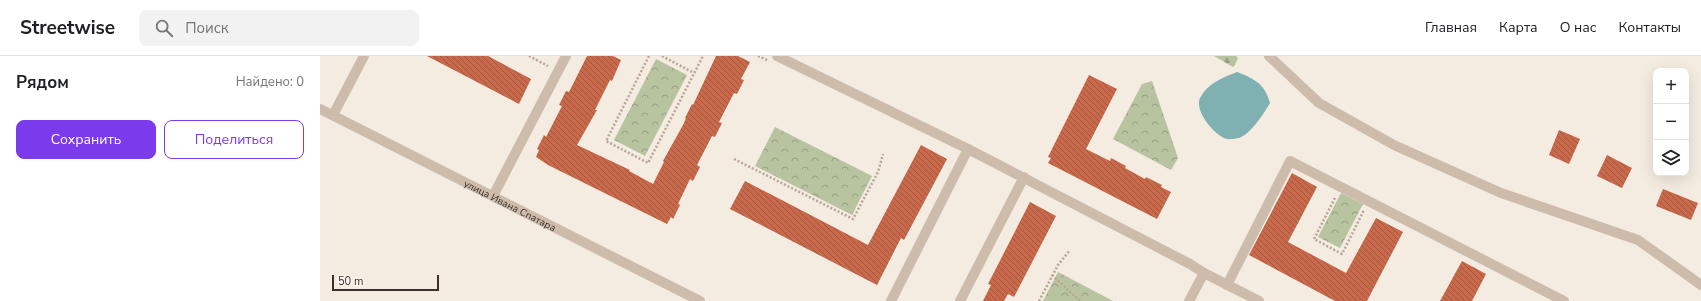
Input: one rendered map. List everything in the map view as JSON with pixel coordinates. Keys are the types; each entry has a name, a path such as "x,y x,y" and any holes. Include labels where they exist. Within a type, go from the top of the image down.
{"street":[{"path":"333,115 364,56"},
{"path":"493,196 566,56"},
{"path":"777,56 968,149 1259,301"},
{"path":"1269,56 1319,103 1394,145 1501,193 1638,240 1701,285"},
{"name":"улица Ивана Спатара","path":"320,110 333,115 700,301"},
{"path":"891,301 968,149"},
{"path":"1227,285 1290,161 1564,301"},
{"path":"960,301 1024,178"},
{"path":"1189,301 1204,273"}],"path":[{"path":"529,56 558,71"},
{"path":"649,56 606,141 648,163 702,56"},
{"path":"662,56 694,73"},
{"path":"734,159 853,219 878,172 883,154"},
{"path":"1341,187 1314,240 1342,254 1369,201"},
{"path":"1039,301 1052,275 1070,250"},
{"path":"1052,275 1080,301"}],"green space":[{"path":"1214,56 1236,56 1238,58 1233,67"},
{"path":"656,59 687,75 645,156 614,140"},
{"path":"1152,81 1178,158 1171,170 1113,139 1142,84"},
{"path":"775,127 872,176 852,215 755,166"},
{"path":"1341,193 1363,204 1340,248 1318,237"},
{"path":"1058,272 1113,301 1043,301"}],"water":[{"path":"1237,72 1258,83 1268,96 1270,103 1257,123 1244,136 1228,139 1217,133 1207,122 1200,109 1199,103 1200,98 1207,88 1221,79"}],"building":[{"path":"427,56 488,56 531,79 519,104"},
{"path":"587,56 613,56 621,60 612,81 610,80 595,110 597,110 577,145 630,170 629,171 653,184 716,56 738,56 750,62 741,79 744,80 737,94 734,93 719,122 722,123 715,137 712,136 697,165 700,167 693,181 690,179 678,204 680,205 673,219 671,217 667,224 548,165 536,157 539,150 537,149 544,135 546,137 562,106 559,105 566,91 569,92"},
{"path":"1089,75 1117,89 1086,149 1110,161 1111,158 1126,166 1125,168 1145,179 1146,177 1162,185 1161,187 1171,192 1157,219 1048,163 1051,158 1048,157"},
{"path":"1559,130 1580,139 1569,164 1549,155"},
{"path":"921,145 947,159 904,240 901,238 877,285 730,209 745,181 868,245"},
{"path":"1607,155 1632,168 1622,188 1597,176"},
{"path":"1292,173 1317,187 1288,242 1346,273 1376,218 1403,232 1367,301 1335,301 1249,255"},
{"path":"1663,189 1698,203 1691,220 1656,206"},
{"path":"1030,202 1056,216 1014,297 1008,294 1004,301 983,301 991,285 988,284"},
{"path":"1462,261 1486,274 1472,301 1440,301"}]}
